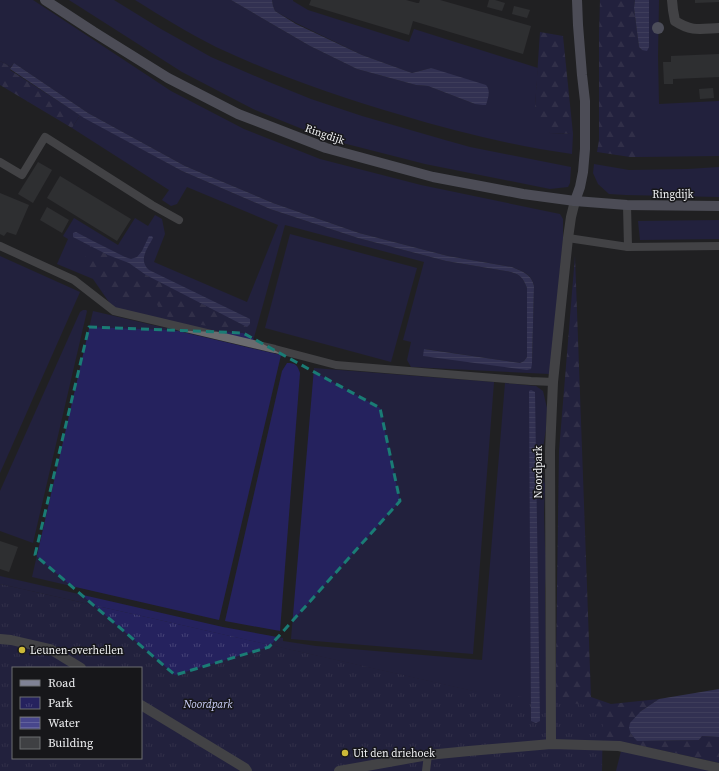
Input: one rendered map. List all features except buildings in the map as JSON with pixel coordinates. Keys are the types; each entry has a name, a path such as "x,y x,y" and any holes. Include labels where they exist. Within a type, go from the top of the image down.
{"main road":[{"name":"Ringdijk","path":"45,0 168,78 238,114 326,148 433,177 524,194 576,201 627,205 719,206"},
{"path":"576,201 583,172 585,148 585,101 577,0"}],"street":[{"path":"672,0 676,21 685,27 695,29 719,28"},
{"name":"Noordpark","path":"551,744 550,451 553,382 568,238 571,217 576,201"},
{"path":"0,639 50,649 79,667"},
{"path":"142,706 245,768 247,771"},
{"path":"339,771 428,755 551,744 619,746 719,768"}],"lane":[{"path":"0,162 22,175 45,137 152,205 179,220"},
{"path":"627,205 628,247"},
{"path":"568,238 628,247 719,246"},
{"path":"0,246 74,280 114,311 336,365 553,382"},
{"path":"426,771 428,755"}],"highlighted area":[{"path":"89,327 243,333 380,408 400,501 269,647 175,675 35,555"}],"green space":[{"path":"0,0 33,0 171,91 244,129 320,159 421,185 560,214 563,219 563,239 550,374 411,367 407,360 411,342 403,340 424,262 285,225 253,341 113,308 93,279 57,264 68,239 63,236 74,218 118,245 135,218 148,226 155,215 162,219 165,234 154,262 247,302 278,225 187,187 177,204 171,206 162,200 169,190 72,128 80,115 182,171 270,209 358,238 446,261 517,274 523,279 527,288 527,357 524,361 520,363 425,349 424,356 532,364 534,286 529,276 512,267 448,256 359,233 273,203 185,166 88,113 14,63 11,67 0,61"},
{"path":"69,0 114,0 211,57 311,99 362,116 470,147 571,167 570,183 568,187 550,189 425,164 327,139 253,109 182,72"},
{"path":"135,0 231,0 310,46 357,69 416,85 428,86 475,104 431,68 412,73 362,55 296,23 275,11 272,0 293,0 308,10 409,42 414,29 538,68 535,106 550,133 573,134 572,154 507,143 464,133 331,93 261,67 216,47"},
{"path":"600,0 635,0 634,8 639,47 639,157 597,152 599,140"},
{"path":"649,0 659,0 659,104 719,101 719,156 639,157 639,47 642,50 649,47"},
{"path":"540,32 563,36 573,134 550,133 540,123 535,106"},
{"path":"0,61 11,67 10,70 80,115 72,128 0,85"},
{"path":"594,164 629,170 719,167 719,197 609,194 598,184 593,173"},
{"path":"719,220 719,239 640,240 638,221"},
{"path":"290,234 417,268 391,362 265,328"},
{"path":"90,246 129,263 146,275 247,327 243,332 196,324 161,315 156,301 142,300 126,304 116,302 104,291 96,278 85,270 85,255"},
{"path":"0,256 80,292 0,473"},
{"path":"575,256 591,697 611,704 659,699 641,711 631,734 638,741 699,740 702,736 719,737 719,763 628,743 571,738 555,726 559,451"},
{"path":"83,310 87,311 33,543 0,531 0,491 80,312"},
{"path":"93,311 281,355 219,620 32,577"},
{"path":"287,363 296,365 300,373 280,631 225,621 282,371"},
{"path":"314,368 494,382 473,654 291,639"},
{"path":"505,383 536,386 543,391 547,408 546,429 541,460 545,486 544,513 547,563 545,589 547,708 0,584 0,576 223,627 283,638 283,641 316,646 482,660"},
{"name":"Noordpark","path":"0,584 474,691 603,707 602,771 0,771"},
{"path":"621,751 716,771 616,771"}],"water":[{"path":"231,0 272,0 275,11 296,24 362,55 412,73 431,68 486,85 489,92 486,105 475,104 428,86 416,85 357,69 310,46"},
{"path":"635,0 649,0 649,47 647,51 642,50 639,47 634,8"},
{"path":"14,63 88,113 185,166 273,203 359,233 448,256 512,267 526,274 533,282 534,286 531,369 527,370 423,356 424,349 520,363 524,361 527,357 527,288 523,279 517,274 446,261 358,238 270,209 182,171 84,118 10,69"},
{"path":"76,232 131,259 137,257 142,251 149,236 152,236 153,238 146,250 144,258 144,262 149,270 250,319 250,324 247,327 146,275 129,263 108,255 73,237 73,233"},
{"path":"531,390 535,392 540,721 536,723 531,721 529,391"},
{"path":"719,689 719,737 702,736 699,740 637,741 631,734 629,728 630,723 641,711 659,699"}],"place":[{"name":"Leunen-overhellen","path":"22,650"},
{"name":"Uit den driehoek","path":"345,753"}]}
